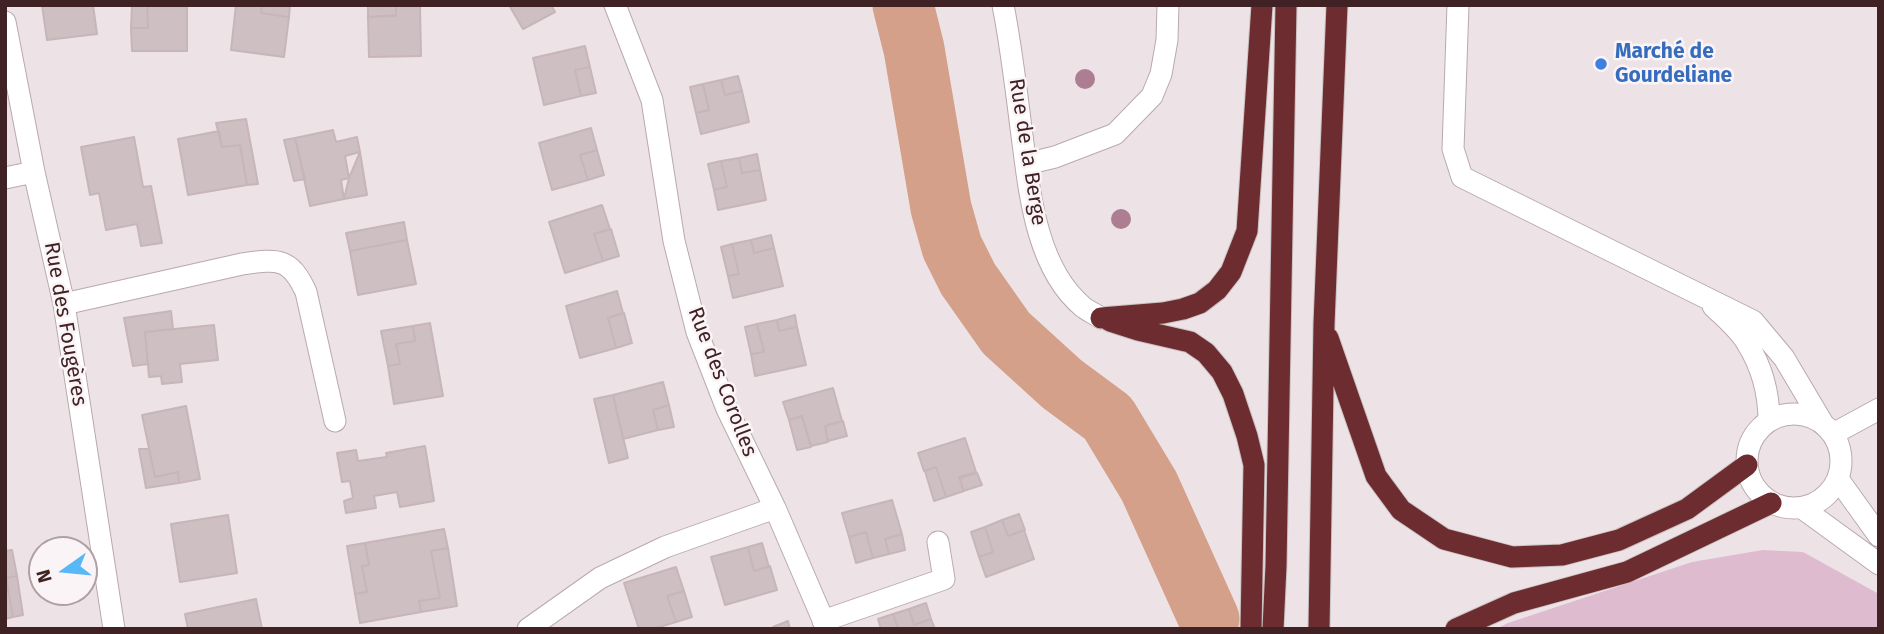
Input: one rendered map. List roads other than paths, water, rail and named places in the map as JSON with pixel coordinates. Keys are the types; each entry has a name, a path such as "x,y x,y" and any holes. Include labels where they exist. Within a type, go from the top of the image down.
{"highway":[{"path":"1101,318 1163,313 1200,303 1217,290 1231,272 1247,231 1262,5"},
{"path":"1272,629 1276,553 1286,5"},
{"path":"1319,629 1324,324 1336,5"},
{"path":"1101,318 1190,342 1206,353 1222,372 1233,394 1254,465 1251,629"},
{"path":"1324,324 1376,476 1401,510 1444,539 1512,557 1562,555 1619,540 1687,509 1747,465"},
{"path":"1456,629 1514,603 1627,572 1771,503"}],"street":[{"name":"Rue des Corolles","path":"615,5 652,100 674,241 697,332 727,409 775,508 825,625"},
{"name":"Rue de la Berge","path":"1003,5 1011,45 1032,211 1052,266 1069,293 1084,308 1101,318"},
{"path":"1026,164 1055,157 1115,134 1152,96 1161,74 1167,40 1168,5"},
{"path":"1458,5 1453,149 1462,177 1753,320 1784,358 1840,448 1842,464 1839,479 1830,493 1817,503 1786,509 1771,503 1759,493 1751,480 1747,465 1747,452 1759,429 1782,415 1796,413 1809,416 1827,428"},
{"name":"Rue des Fougères","path":"5,22 34,172 64,304 114,629"},
{"path":"5,178 34,172"},
{"path":"64,304 242,264 269,261 285,263 299,276 306,292 335,421"},
{"path":"1704,297 1746,341 1765,381 1769,421"},
{"path":"1827,428 1879,409"},
{"path":"1839,479 1879,536"},
{"path":"528,629 600,578 665,547 775,508"},
{"path":"1802,508 1879,564"},
{"path":"825,625 944,579 938,542"}],"waterway":[{"path":"903,5 914,49 941,208 952,247 968,279 1006,333 1062,384 1108,418 1149,486 1209,619"}],"place":[{"name":"Marché de Gourdeliane","path":"1601,64"}]}
